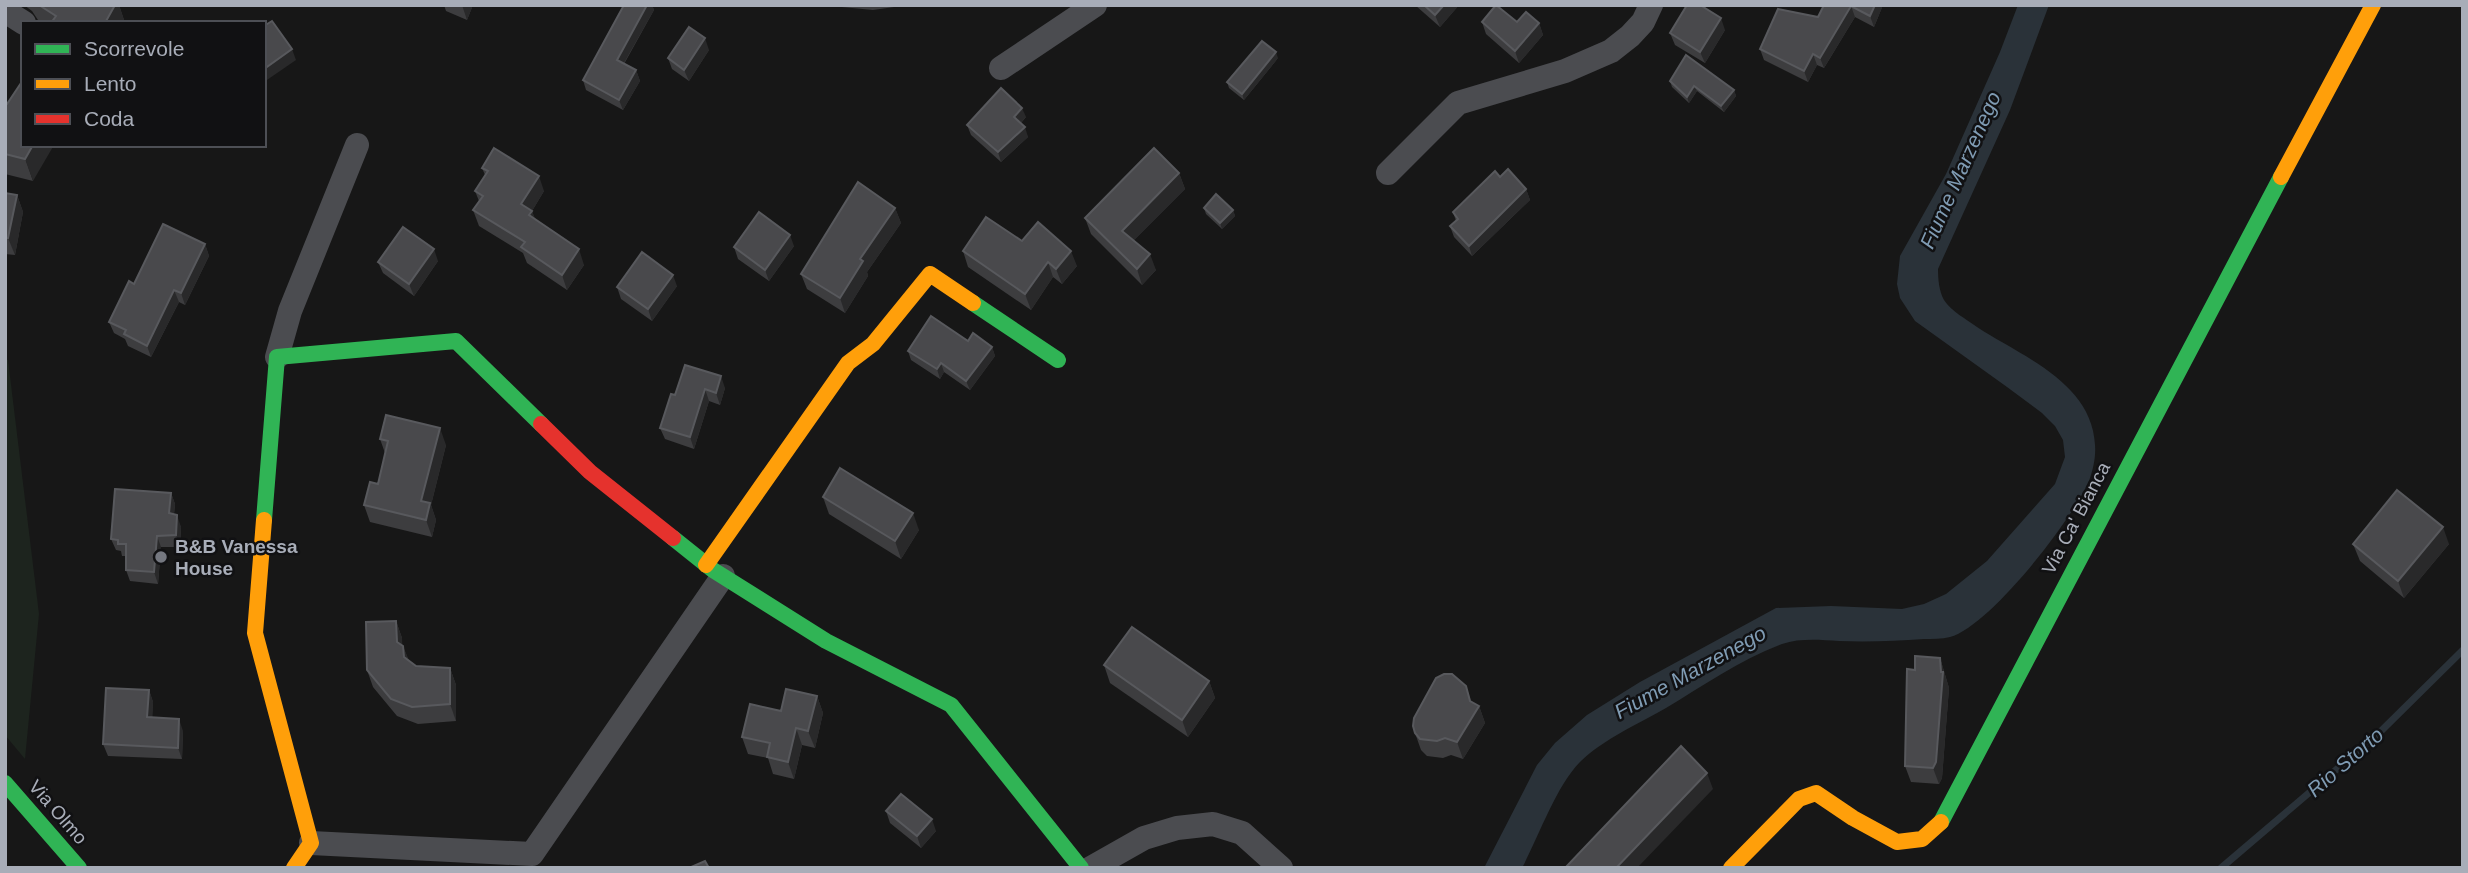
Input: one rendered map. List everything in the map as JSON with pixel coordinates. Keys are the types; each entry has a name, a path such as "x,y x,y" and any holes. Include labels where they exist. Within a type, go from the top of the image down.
{"street":[{"path":"1001,68 1095,5"},
{"path":"1388,173 1458,103 1566,71 1611,51 1637,29 1651,5"},
{"name":"Via Ca' Bianca","path":"1731,868 1799,799 1816,793 1853,818 1897,842 1922,839 1943,820 2032,646 2373,5"},
{"path":"5,11 21,21"},
{"path":"295,868 311,843 255,633 277,358 290,311 357,145"},
{"path":"311,843 536,861 715,570 848,363 873,344 930,274 1058,360"},
{"path":"277,358 456,341 590,472 715,570 826,641 951,705 1081,868"},
{"name":"Via Olmo","path":"5,783 79,868"},
{"path":"1091,868 1144,838 1177,828 1213,824 1242,834 1281,868"}],"shaded area":[{"path":"5,359 8,360 39,614 25,759 5,735"}],"water":[{"name":"Fiume Marzenego","path":"2018,5 2049,5 2010,110 1938,269 1939,281 1944,300 1955,311 2051,373 2081,404 2091,423 2095,450 2089,481 2080,498 2028,570 1967,629 1940,639 1796,641 1752,657 1590,753 1564,783 1522,868 1484,868 1537,765 1555,743 1587,715 1640,682 1776,608 1831,606 1902,609 1924,604 1946,594 1987,561 2055,484 2065,457 2063,440 2055,426 2042,413 1915,321 1900,298 1897,284 1900,256 1946,174"}],"building":[{"path":"39,5 115,5 106,21 52,21 56,16"},
{"path":"624,5 647,5 617,60 636,70 619,100 583,80"},
{"path":"1424,5 1444,5 1435,15"},
{"path":"1496,5 1517,22 1526,12 1539,23 1515,51 1482,22"},
{"path":"1687,5 1700,5 1721,18 1700,52 1670,33"},
{"path":"1824,5 1875,5 1870,16 1851,6 1820,58 1813,54 1804,71 1760,49 1778,9 1818,17"},
{"path":"272,21 292,49 266,68 266,25"},
{"path":"689,27 705,38 684,70 668,58"},
{"path":"1262,41 1276,52 1242,94 1227,82"},
{"path":"1686,55 1734,90 1721,106 1694,86 1687,97 1670,81"},
{"path":"21,83 21,147 32,147 25,159 5,154 7,104"},
{"path":"1001,88 1022,108 1014,117 1025,127 998,152 967,125"},
{"path":"494,148 539,176 521,204 532,211 529,215 579,249 562,275 521,247 525,242 473,210 483,196 475,191 488,171 482,168"},
{"path":"1154,148 1179,173 1122,231 1150,254 1137,269 1085,218"},
{"path":"1508,169 1526,189 1469,246 1450,226 1458,219 1453,212 1495,171 1500,177"},
{"path":"858,182 895,208 860,259 863,261 840,298 801,274"},
{"path":"5,193 17,195 8,238 5,238"},
{"path":"1216,194 1233,210 1220,223 1204,208"},
{"path":"759,212 790,235 765,270 734,247"},
{"path":"986,217 1022,241 1038,222 1071,251 1056,269 1048,262 1025,294 963,251"},
{"path":"163,224 205,244 181,293 174,290 147,346 124,334 126,330 109,322 129,281 134,284"},
{"path":"403,227 434,249 409,284 378,262"},
{"path":"642,252 673,275 648,309 617,287"},
{"path":"931,316 968,341 973,333 992,347 966,381 941,363 937,369 908,351"},
{"path":"685,365 721,376 716,393 705,389 690,437 660,428 671,394 675,395"},
{"path":"386,415 440,428 421,501 430,503 426,520 364,505 370,482 378,484 388,441 380,439"},
{"path":"840,468 913,513 895,541 823,497"},
{"path":"115,489 171,493 169,513 177,515 176,535 157,536 154,572 126,570 126,544 118,544 118,540 111,539"},
{"path":"2397,490 2443,527 2398,581 2353,544"},
{"path":"396,621 397,642 403,646 404,657 416,666 450,668 450,704 412,707 391,699 367,670 366,622"},
{"path":"1132,627 1209,681 1182,720 1104,665"},
{"path":"1915,656 1940,658 1943,672 1936,762 1933,768 1905,766 1907,669 1915,670"},
{"path":"1452,674 1466,686 1470,701 1479,706 1457,742 1445,738 1437,741 1420,739 1413,726 1414,718 1436,678"},
{"path":"106,688 149,690 147,717 179,719 178,748 103,744"},
{"path":"786,689 817,696 808,731 796,728 788,762 767,757 770,743 742,737 750,704 781,711"},
{"path":"1681,746 1707,773 1616,868 1565,868"},
{"path":"901,794 932,819 917,836 886,811"},
{"path":"705,861 709,868 689,868"}],"waterway":[{"name":"Rio Storto","path":"2221,868 2378,734 2463,650"}],"traffic: fast":[{"path":"1941,822 2281,177"},
{"path":"973,303 1058,360"},
{"path":"264,520 277,357 456,341 541,424"},
{"path":"673,538 713,570 826,641 951,705 1081,868"},
{"path":"5,783 79,868"}],"traffic: slow":[{"path":"2281,177 2373,5"},
{"path":"706,565 848,363 873,344 930,274 973,303"},
{"path":"264,520 255,633 311,843 294,868"},
{"path":"1731,868 1799,799 1816,793 1853,818 1897,842 1922,839 1941,822"}],"traffic: jam":[{"path":"541,424 590,472 673,538"}],"place":[{"name":"B&B Vanessa House","path":"161,557"}]}
